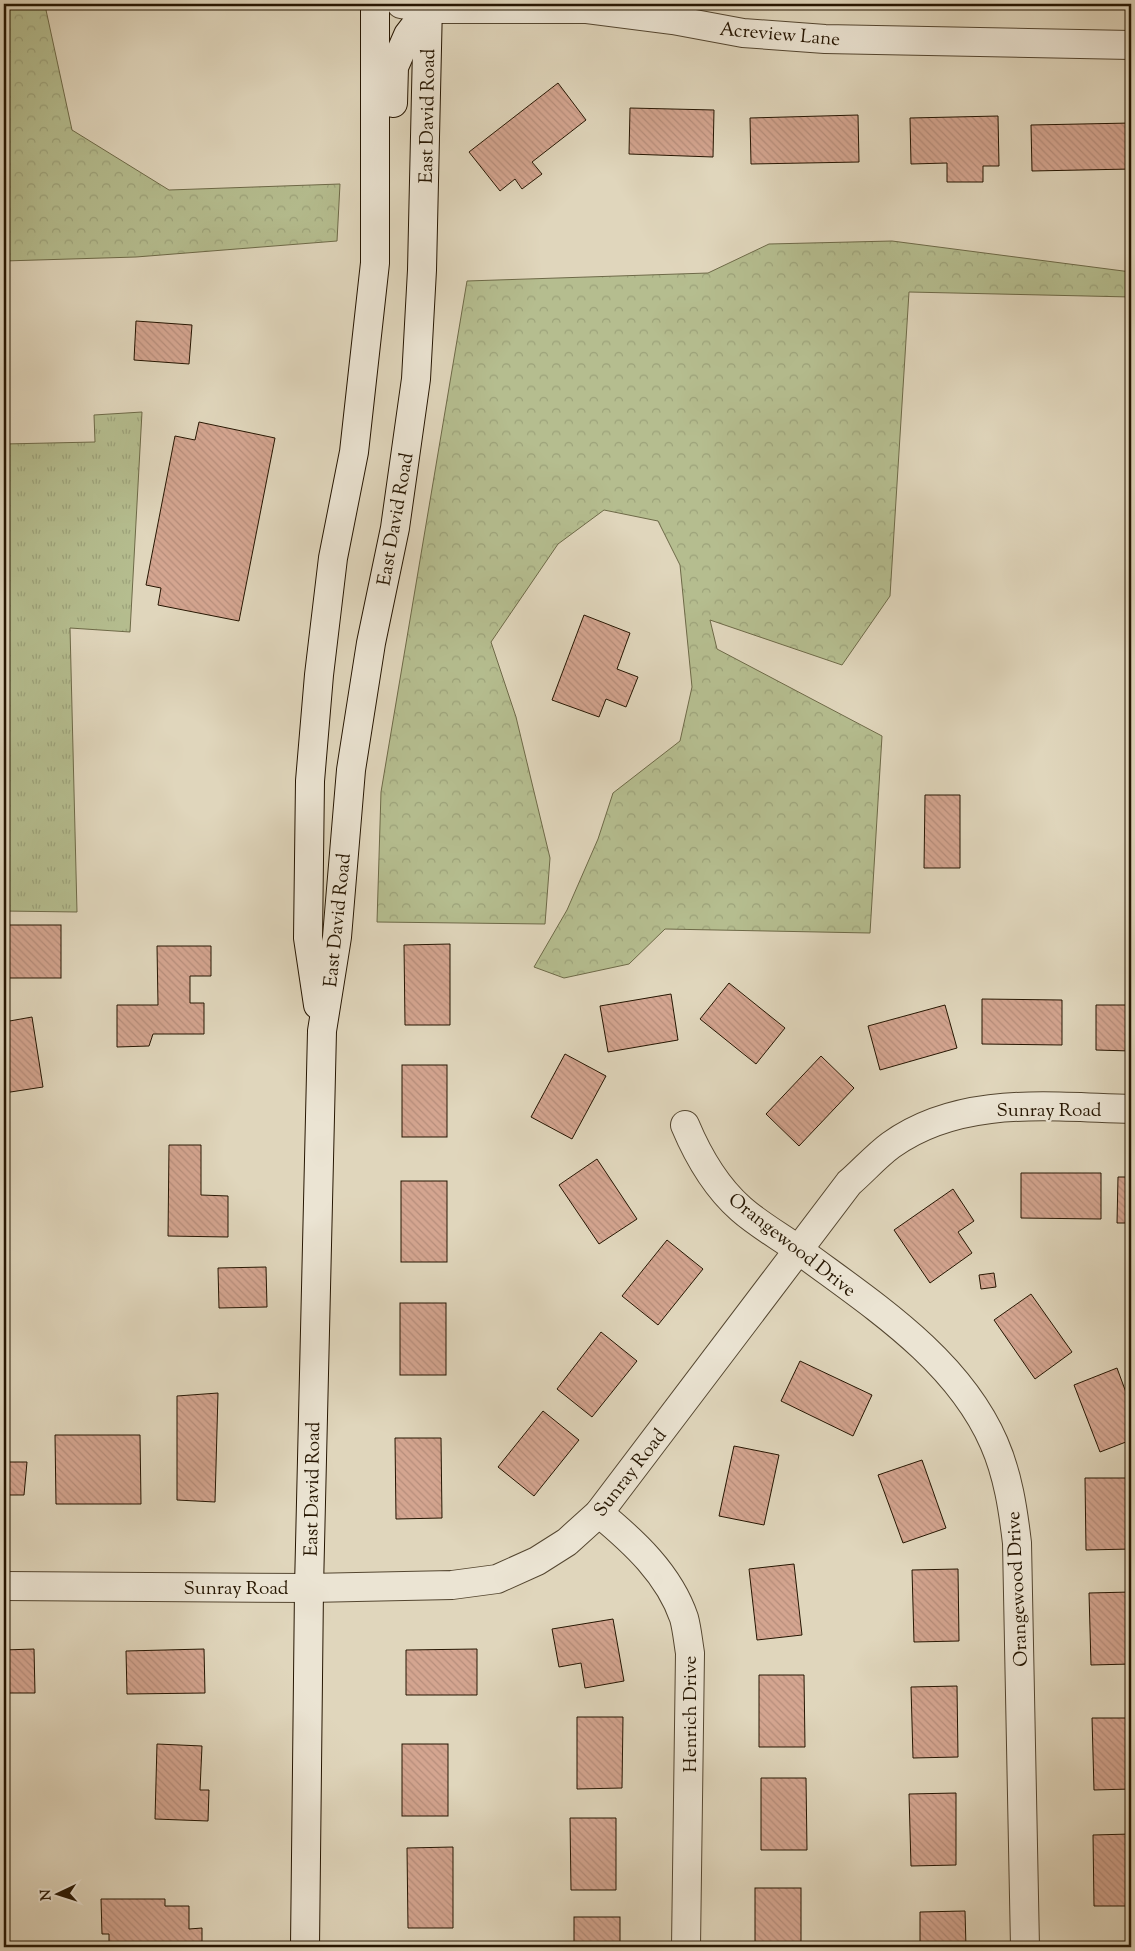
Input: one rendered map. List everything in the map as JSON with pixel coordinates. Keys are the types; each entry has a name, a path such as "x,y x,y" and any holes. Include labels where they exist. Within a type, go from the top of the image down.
{"street":[{"name":"East David Road","path":"322,1031 308,938 310,781 319,675 333,558 354,452 375,263 375,4"},
{"name":"Acreview Lane","path":"402,4 587,9 673,20 743,33 825,39 1131,45"},
{"name":"East David Road","path":"305,1947 309,1588 322,1031 337,936 351,770 371,643 395,528 416,379 422,270 428,6"},
{"path":"375,217 392,162 394,67 408,35 428,6"},
{"name":"Sunray Road","path":"4,1586 309,1588 452,1585 497,1579 537,1561 567,1542 599,1513 849,1183 891,1145 919,1128 960,1114 1003,1106 1131,1109"},
{"name":"Orangewood Drive","path":"685,1125 693,1144 714,1179 741,1209 896,1323 937,1361 970,1401 989,1435 1010,1492 1017,1543 1020,1617 1025,1947"},
{"name":"Henrich Drive","path":"599,1513 652,1563 670,1588 684,1619 690,1653 686,1947"}],"green space":[{"path":"4,4 48,4 46,10 72,130 169,190 340,184 337,241 136,257 4,261"},
{"path":"892,241 1131,272 1131,297 909,292 890,596 842,665 710,620 717,649 882,736 870,933 665,929 629,964 564,978 534,967 567,910 598,839 613,793 680,741 692,687 680,565 658,521 604,510 558,544 491,642 516,717 550,858 545,924 377,922 381,792 467,281 708,273 769,244"},
{"path":"142,412 130,632 70,628 77,912 4,911 4,444 95,442 94,415"}],"building":[{"path":"558,83 586,120 532,162 542,174 522,189 515,179 500,191 469,152"},
{"path":"630,108 714,110 713,157 629,154"},
{"path":"858,115 859,162 751,164 750,118"},
{"path":"998,116 999,166 983,166 983,182 947,182 947,163 911,164 910,118"},
{"path":"1131,123 1131,169 1032,171 1031,125"},
{"path":"136,321 192,325 189,364 134,360"},
{"path":"199,422 275,438 239,621 158,605 161,588 146,585 175,436 195,440"},
{"path":"584,615 630,633 617,669 638,677 626,707 606,699 599,717 552,700"},
{"path":"925,795 960,795 960,868 924,868"},
{"path":"4,925 61,925 61,978 4,978"},
{"path":"450,944 450,1025 405,1025 404,945"},
{"path":"157,946 211,946 211,976 190,976 190,1003 204,1003 204,1034 153,1034 149,1046 117,1047 117,1005 158,1005"},
{"path":"729,983 785,1028 756,1064 700,1019"},
{"path":"671,994 678,1040 608,1052 600,1006"},
{"path":"982,999 1062,1000 1062,1045 982,1044"},
{"path":"945,1005 957,1048 880,1070 868,1026"},
{"path":"1096,1005 1131,1005 1131,1051 1096,1050"},
{"path":"32,1017 43,1087 4,1093 4,1022"},
{"path":"565,1054 606,1076 572,1139 531,1117"},
{"path":"821,1056 854,1088 799,1146 766,1114"},
{"path":"402,1065 447,1065 447,1137 402,1137"},
{"path":"169,1145 201,1145 201,1195 228,1196 228,1237 168,1236"},
{"path":"597,1159 637,1219 599,1244 559,1185"},
{"path":"1021,1173 1101,1173 1101,1219 1021,1218"},
{"path":"1118,1177 1131,1177 1131,1223 1117,1223"},
{"path":"401,1181 447,1181 447,1262 401,1262"},
{"path":"953,1189 974,1221 958,1232 972,1253 930,1283 894,1230"},
{"path":"667,1240 703,1269 658,1325 622,1296"},
{"path":"266,1267 267,1307 219,1308 218,1268"},
{"path":"994,1273 996,1287 981,1289 979,1275"},
{"path":"1031,1294 1072,1352 1035,1379 994,1320"},
{"path":"400,1303 446,1303 446,1375 400,1375"},
{"path":"601,1332 637,1361 592,1417 557,1389"},
{"path":"800,1361 872,1395 853,1436 781,1401"},
{"path":"1117,1368 1131,1406 1131,1440 1100,1452 1074,1385"},
{"path":"218,1393 215,1502 177,1500 177,1396"},
{"path":"543,1411 579,1440 534,1496 498,1467"},
{"path":"55,1435 140,1435 141,1504 56,1504"},
{"path":"395,1438 441,1438 442,1518 396,1519"},
{"path":"734,1446 779,1455 764,1525 719,1516"},
{"path":"922,1460 946,1528 903,1543 878,1475"},
{"path":"4,1462 27,1462 24,1495 4,1495"},
{"path":"1085,1478 1130,1478 1131,1549 1086,1550"},
{"path":"794,1564 802,1635 757,1640 749,1569"},
{"path":"958,1569 959,1641 914,1642 912,1570"},
{"path":"1131,1592 1131,1664 1091,1665 1089,1593"},
{"path":"613,1619 624,1681 585,1688 581,1663 559,1667 552,1629"},
{"path":"34,1649 35,1693 4,1693 4,1650"},
{"path":"204,1649 205,1693 127,1694 126,1651"},
{"path":"477,1649 477,1695 406,1695 406,1650"},
{"path":"759,1675 804,1675 805,1747 759,1747"},
{"path":"957,1686 958,1757 913,1758 911,1687"},
{"path":"577,1717 623,1717 622,1788 577,1789"},
{"path":"1092,1718 1131,1718 1131,1789 1094,1790"},
{"path":"157,1744 202,1746 200,1790 209,1790 208,1821 155,1819"},
{"path":"402,1744 448,1744 448,1816 402,1816"},
{"path":"761,1778 806,1778 807,1850 761,1850"},
{"path":"956,1793 956,1865 911,1866 909,1794"},
{"path":"570,1818 616,1818 616,1890 571,1890"},
{"path":"1131,1834 1131,1906 1094,1906 1093,1835"},
{"path":"453,1847 453,1928 408,1928 407,1848"},
{"path":"755,1888 801,1888 801,1947 755,1947"},
{"path":"101,1899 165,1899 165,1906 189,1906 189,1929 202,1928 202,1946 109,1947 109,1934 102,1934"},
{"path":"965,1911 966,1947 920,1947 920,1912"},
{"path":"574,1917 620,1917 620,1947 574,1947"}]}
